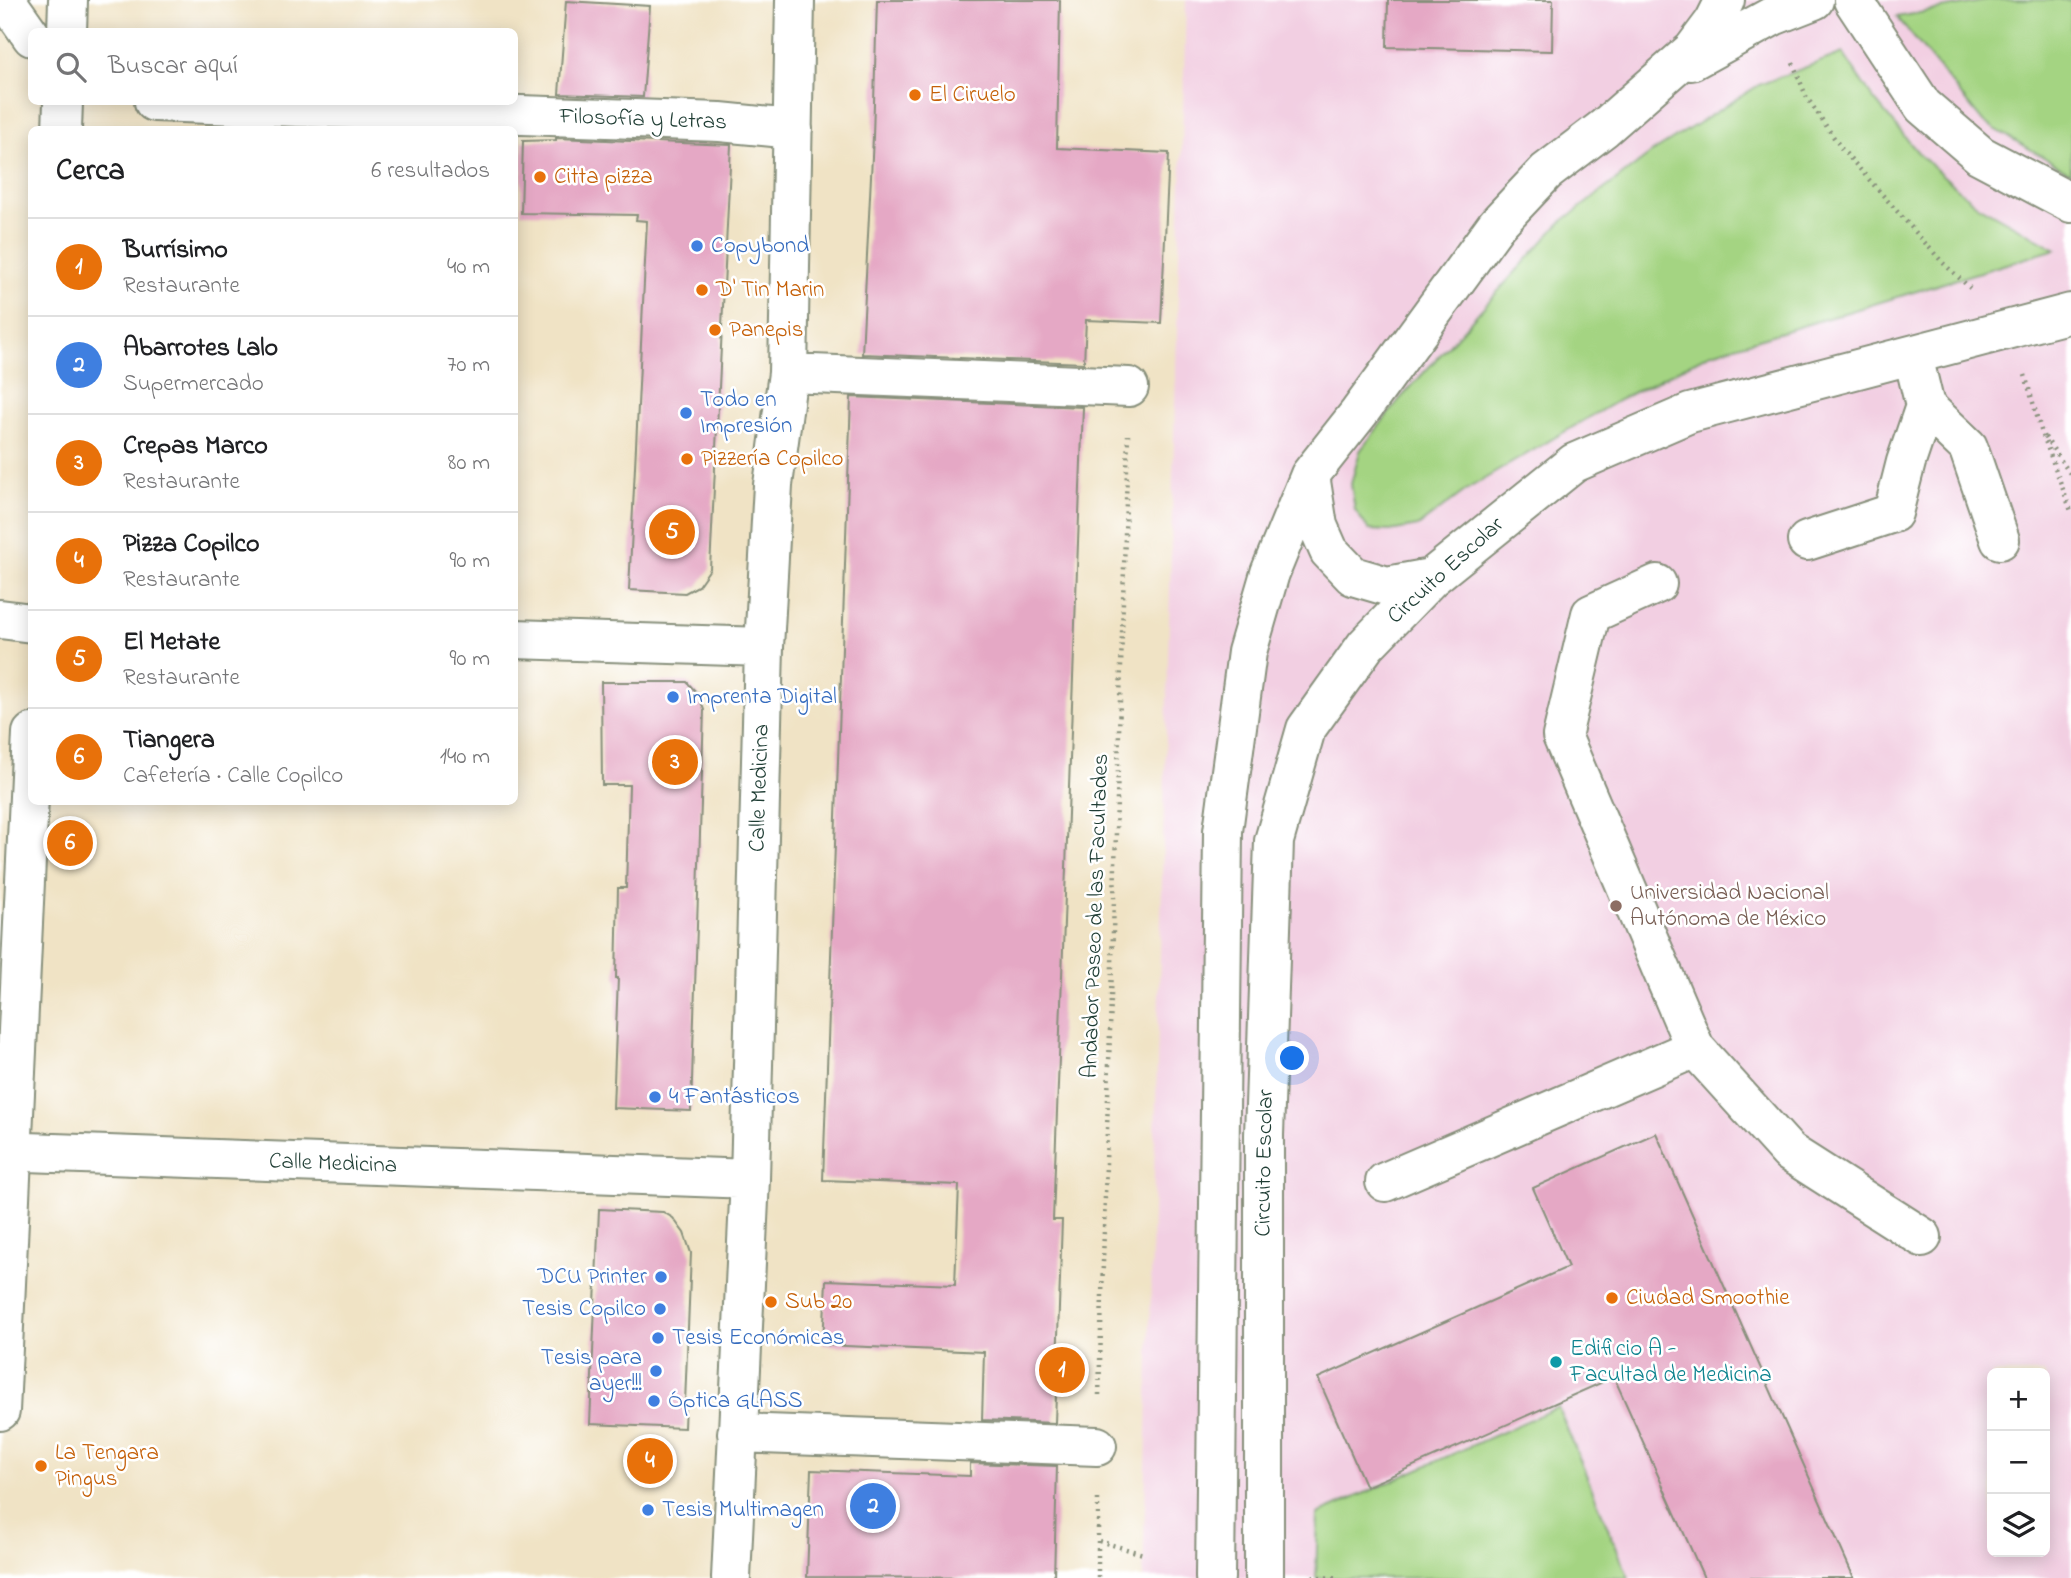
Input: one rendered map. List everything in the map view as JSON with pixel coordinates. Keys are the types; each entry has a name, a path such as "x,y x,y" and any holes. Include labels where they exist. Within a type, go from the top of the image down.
{"street":[{"path":"6,0 28,31"},
{"path":"67,28 68,0"},
{"path":"793,129 795,0"},
{"path":"1668,74 1693,50 1714,22 1725,0"},
{"path":"1668,74 1773,16 1814,0"},
{"path":"1853,0 1923,106 1980,155 2071,202"},
{"name":"Circuito Escolar","path":"1215,1578 1223,831 1247,652 1270,573 1310,475 1359,413 1497,224 1546,172 1668,74"},
{"path":"62,126 63,105"},
{"name":"Filosofía y Letras","path":"239,105 720,122 793,129"},
{"name":"Calle Medicina","path":"732,1578 750,1179 764,647 773,485 788,373 793,129"},
{"name":"Circuito Escolar","path":"1282,1577 1264,1135 1274,841 1306,729 1366,645 1431,578 1574,463 1690,413 2071,313"},
{"path":"1807,541 1893,513 1906,462 1925,406 1913,356"},
{"path":"788,373 1129,387"},
{"path":"1925,406 1968,447 2000,540"},
{"path":"1310,475 1318,526 1329,551 1353,576 1387,586 1431,578"},
{"path":"1657,584 1591,614 1562,736 1695,1048 1789,1152 1922,1237"},
{"path":"0,619 28,622"},
{"path":"518,639 764,647"},
{"path":"0,1411 6,1152 28,797"},
{"path":"1385,1182 1695,1048"},
{"name":"Calle Medicina","path":"6,1152 750,1179"},
{"path":"737,1433 1097,1446"}],"path":[{"path":"1773,16 1806,96 1841,148 1943,263 2013,330 2041,430 2071,511"},
{"name":"Andador Paseo de las Facultades","path":"1097,1446 1129,387"},
{"path":"2041,430 2071,475"},
{"path":"1098,1578 1099,1541 1143,1554"},
{"path":"1282,1577 1339,1578"}],"shaded area":[{"name":"Universidad Nacional Autónoma de México","path":"1186,0 2071,0 2071,1578 1143,1578"}],"green space":[{"path":"1991,0 2071,0 2071,173 1983,122 1897,17"},
{"path":"1843,53 1872,97 1920,155 1974,203 2056,249 1709,354 1619,400 1469,488 1418,526 1390,531 1369,530 1355,510 1351,484 1360,451 1399,400 1559,224 1654,151 1759,85"},
{"path":"1558,1407 1629,1578 1316,1578 1318,1514"}],"building":[{"path":"877,0 1060,0 1057,148 1169,153 1161,323 1086,320 1084,363 862,354"},
{"path":"1388,0 1553,0 1552,51 1387,47"},
{"path":"566,1 650,6 643,97 559,94"},
{"path":"556,138 731,145 710,569 698,586 685,593 629,590 647,221 636,220 637,215 521,213 523,141"},
{"path":"851,397 1083,407 1053,1220 1062,1220 1055,1423 982,1420 984,1352 823,1345 826,1280 955,1285 959,1185 823,1180"},
{"path":"601,682 687,682 698,694 704,710 691,1111 613,1108 618,888 626,888 629,785 602,785"},
{"name":"Edificio A - Facultad de Medicina","path":"1656,1133 1854,1578 1704,1578 1614,1377 1366,1487 1318,1378 1568,1267 1533,1188"},
{"path":"599,1209 663,1212 673,1218 684,1233 691,1253 684,1428 590,1424"},
{"path":"970,1463 1057,1466 1054,1578 807,1577 811,1470 970,1476"}],"place":[{"name":"El Ciruelo","path":"915,95"},
{"name":"Citta pizza","path":"540,177"},
{"name":"Copybond","path":"697,246"},
{"name":"D' Tin Marin","path":"702,290"},
{"name":"Panepis","path":"715,330"},
{"name":"Todo en Impresión","path":"686,413"},
{"name":"Pizzería Copilco","path":"687,459"},
{"name":"El Metate","path":"672,532"},
{"name":"Imprenta Digital","path":"673,697"},
{"name":"Crepas Marco","path":"675,762"},
{"name":"Tiangera","path":"70,843"},
{"name":"Universidad Nacional Autónoma de México","path":"1616,906"},
{"name":"4 Fantásticos","path":"655,1097"},
{"name":"DCU Printer","path":"661,1277"},
{"name":"Ciudad Smoothie","path":"1612,1298"},
{"name":"Sub 20","path":"771,1302"},
{"name":"Tesis Copilco","path":"660,1309"},
{"name":"Tesis Económicas","path":"658,1338"},
{"name":"Edificio A - Facultad de Medicina","path":"1556,1362"},
{"name":"Burrísimo","path":"1062,1370"},
{"name":"Tesis para ayer!!!","path":"656,1371"},
{"name":"Óptica GLASS","path":"654,1401"},
{"name":"Pizza Copilco","path":"650,1461"},
{"name":"La Tengara Pingus","path":"41,1466"},
{"name":"Abarrotes Lalo","path":"873,1506"},
{"name":"Tesis Multimagen","path":"648,1510"}]}
